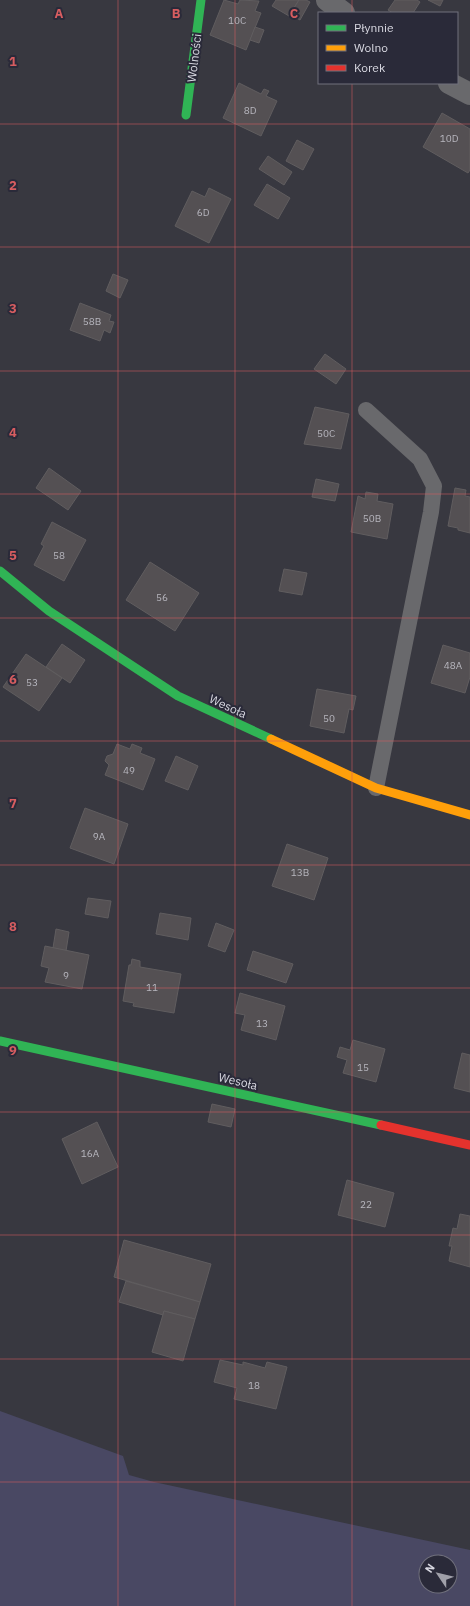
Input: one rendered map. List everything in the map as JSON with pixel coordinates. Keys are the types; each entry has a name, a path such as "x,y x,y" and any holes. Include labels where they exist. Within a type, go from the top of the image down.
{"street":[{"name":"Wolności","path":"186,115 201,0"},
{"path":"327,0 343,12"},
{"path":"451,84 470,94"},
{"name":"Wesoła","path":"0,571 49,611 178,696 376,788 470,814"},
{"name":"Wesoła","path":"0,1041 470,1145"}],"lane":[{"path":"366,410 420,459 434,486 431,512 376,788"}],"shaded area":[{"path":"0,1411 123,1456 129,1475 154,1482 470,1550 470,1606 0,1606"}],"building":[{"path":"224,0 238,4 240,0 259,1 255,11 261,13 246,50 210,35"},
{"path":"276,0 299,0 289,16 272,6"},
{"path":"299,0 306,0 310,2 300,20 290,14"},
{"path":"395,0 417,0 420,2 414,12 391,12 388,10"},
{"path":"428,0 443,0 440,6"},
{"path":"255,27 264,30 259,43 250,40"},
{"path":"239,83 261,94 264,89 269,91 266,96 277,101 261,136 223,118"},
{"path":"442,113 470,129 470,170 468,173 423,147"},
{"path":"297,140 314,149 303,170 286,161"},
{"path":"268,156 292,172 284,185 259,169"},
{"path":"267,184 290,198 278,219 254,205"},
{"path":"209,188 231,199 209,243 175,226 192,191 205,197"},
{"path":"113,274 128,280 120,298 106,291"},
{"path":"80,303 111,315 109,321 114,322 110,333 104,330 100,341 70,330"},
{"path":"325,354 346,369 336,384 314,369"},
{"path":"315,407 349,414 341,449 304,444"},
{"path":"49,468 81,491 68,510 36,488"},
{"path":"316,479 339,484 335,501 312,497"},
{"path":"455,488 466,490 465,496 470,497 470,533 448,526"},
{"path":"366,492 378,494 377,501 393,504 387,539 351,532 358,496 365,499"},
{"path":"52,522 86,540 64,581 34,565 44,546 41,544"},
{"path":"150,562 199,593 175,631 126,600"},
{"path":"284,569 307,573 302,595 279,591"},
{"path":"62,644 85,660 70,683 46,667"},
{"path":"443,645 470,653 470,677 465,693 431,683"},
{"path":"26,654 62,678 39,711 3,687"},
{"path":"317,689 356,696 353,710 349,709 344,733 310,726"},
{"path":"117,744 130,749 132,744 142,748 140,753 155,759 143,790 105,775 109,765 105,761 107,756 113,754"},
{"path":"176,756 198,766 188,790 165,781"},
{"path":"85,808 128,824 114,864 70,848"},
{"path":"287,844 328,858 314,900 272,886"},
{"path":"88,898 111,901 108,918 85,914"},
{"path":"160,913 191,918 188,940 156,934"},
{"path":"216,923 234,930 225,952 208,946"},
{"path":"56,929 69,932 66,951 53,948"},
{"path":"45,946 89,955 82,989 45,982 49,968 41,966"},
{"path":"253,951 293,964 286,983 247,970"},
{"path":"132,959 140,961 140,967 181,974 174,1013 133,1006 134,1003 123,1001 129,965 131,965"},
{"path":"240,993 285,1006 276,1040 241,1030 245,1015 235,1013"},
{"path":"353,1040 385,1049 376,1082 343,1073 347,1060 337,1057 340,1047 350,1050"},
{"path":"462,1053 470,1055 470,1092 454,1088"},
{"path":"212,1104 235,1109 231,1127 208,1122"},
{"path":"97,1122 118,1167 82,1184 62,1139"},
{"path":"347,1180 394,1193 385,1227 338,1215"},
{"path":"460,1214 470,1216 470,1267 449,1261 452,1246 449,1246 453,1228 457,1229"},
{"path":"124,1240 211,1264 200,1302 114,1277"},
{"path":"126,1281 200,1302 195,1319 164,1311 163,1315 119,1302"},
{"path":"164,1311 195,1319 183,1361 152,1352"},
{"path":"220,1360 243,1365 243,1362 265,1368 267,1362 287,1367 276,1409 234,1399 237,1388 214,1382"}],"traffic: fast":[{"path":"186,115 201,0"},
{"path":"0,571 49,611 178,696 271,739"},
{"path":"0,1041 381,1125"}],"traffic: slow":[{"path":"271,739 376,788 470,815"}],"traffic: jam":[{"path":"381,1125 470,1145"}]}
